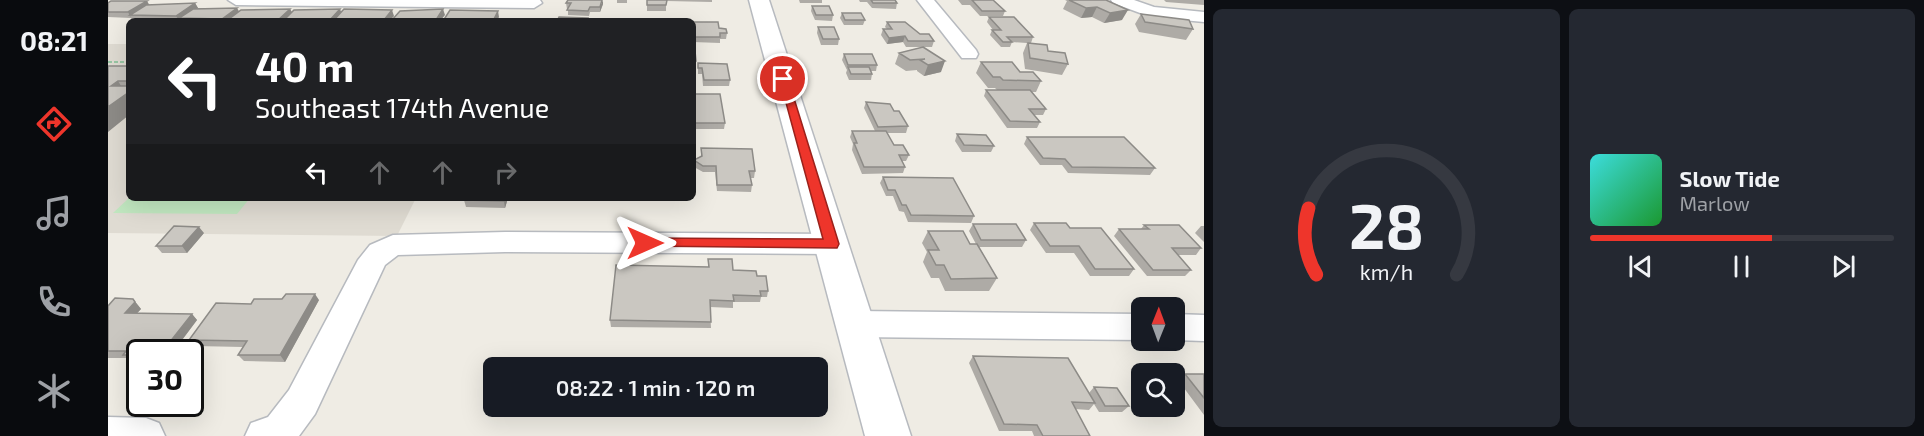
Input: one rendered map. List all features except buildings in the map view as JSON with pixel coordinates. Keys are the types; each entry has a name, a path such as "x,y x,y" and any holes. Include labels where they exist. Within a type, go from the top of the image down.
{"street":[{"path":"236,0 535,2"},
{"path":"759,0 888,436"},
{"path":"925,0 969,54"},
{"path":"1119,0 1151,12 1204,17"},
{"path":"523,18 535,2"},
{"path":"264,436 280,431 302,402 373,260 380,252 393,245 505,242 831,244"},
{"path":"855,324 1131,327"},
{"path":"1185,327 1204,328"},
{"path":"108,435 146,436"}],"path":[{"path":"108,62 126,62"}],"shaded area":[{"path":"108,44 126,44 126,201 414,201 397,236 108,233"}],"green space":[{"path":"126,201 248,201 237,214 113,213"}],"route":[{"path":"645,243 831,244 783,79"}]}
